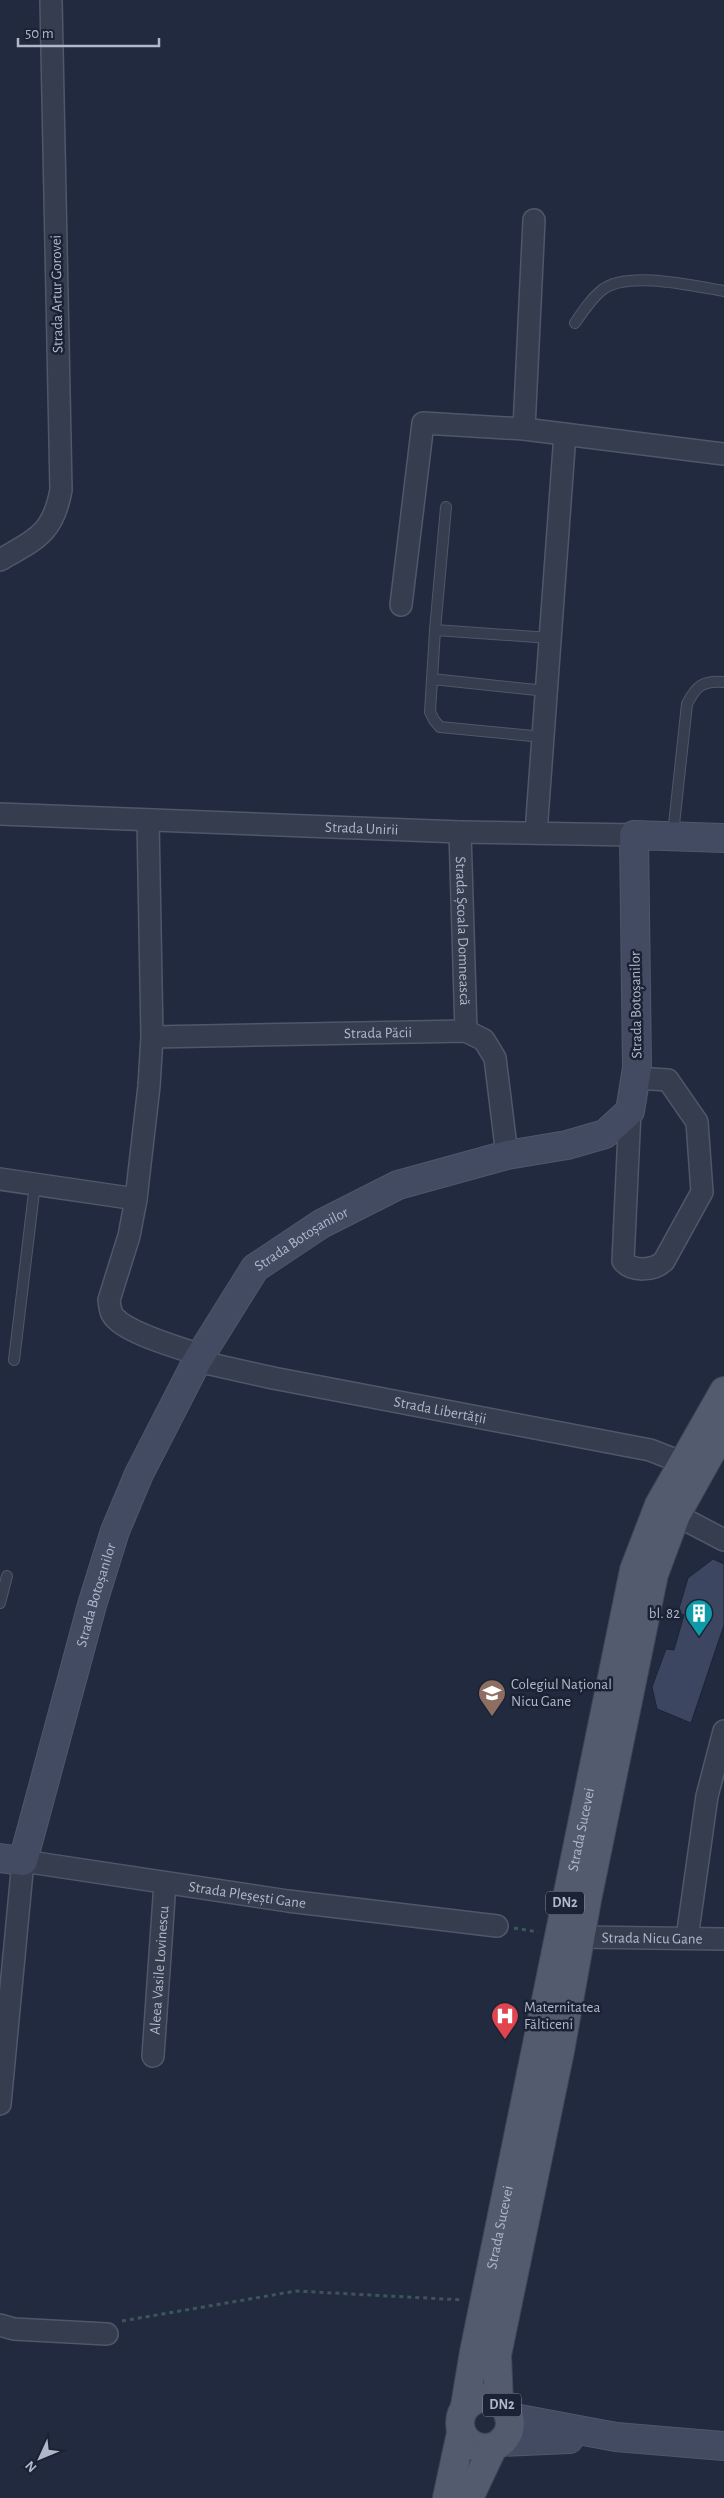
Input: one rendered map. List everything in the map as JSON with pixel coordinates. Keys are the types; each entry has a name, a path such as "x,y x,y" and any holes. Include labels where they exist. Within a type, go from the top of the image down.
{"main road":[{"name":"Strada Sucevei","path":"468,2498 500,2427 497,2355 548,2048 634,1570 659,1505 681,1462 724,1391"},
{"name":"Strada Sucevei","path":"569,1936 654,1574 662,1548 676,1515 724,1429"},
{"name":"Strada Sucevei","path":"447,2498 461,2433 460,2415 465,2406 548,2048"},
{"name":"DN2","path":"465,2406 472,2400 481,2398 500,2427"},
{"path":"461,2433 474,2446 483,2448 500,2427"}],"street":[{"name":"Strada Artur Gorovei","path":"0,560 34,540 49,527 57,509 61,490 51,0"},
{"path":"524,428 534,220"},
{"path":"401,605 423,423 524,428 724,454"},
{"path":"536,833 565,434"},
{"name":"Strada Unirii","path":"0,814 460,832 724,838"},
{"path":"148,820 152,1037 149,1086 136,1199 129,1236 109,1300 110,1310 116,1319 131,1328 199,1358"},
{"name":"Strada Școala Domnească","path":"460,832 466,1031"},
{"name":"Strada Botoșanilor","path":"12,1860 115,1531 139,1474 199,1358 255,1268 288,1244 354,1206 398,1185 507,1155 567,1145 605,1134 630,1111 635,1078 634,835"},
{"path":"466,1031 484,1040 495,1058 507,1155"},
{"name":"Strada Păcii","path":"152,1037 466,1031"},
{"path":"630,1111 623,1260 627,1266 634,1268 655,1267 664,1261 702,1192 697,1122 668,1080 635,1078"},
{"path":"0,1179 136,1199"},
{"name":"Strada Libertății","path":"199,1358 273,1378 650,1450 681,1462"},
{"path":"676,1515 724,1540"},
{"path":"687,1938 707,1796 724,1731"},
{"path":"0,2104 12,1860"},
{"name":"Strada Pleșești Gane","path":"12,1860 165,1883 497,1926"},
{"name":"Aleea Vasile Lovinescu","path":"153,2056 165,1883"},
{"name":"Strada Nicu Gane","path":"569,1936 724,1939"},
{"path":"0,2325 14,2329 107,2334"},
{"path":"500,2427 724,2446"}],"lane":[{"path":"575,323 603,289 618,283 634,280 724,291"},
{"path":"446,507 434,630 430,712 440,727 543,738"},
{"path":"434,630 550,638"},
{"path":"432,679 546,691"},
{"path":"673,836 687,704 694,690 710,680 724,682"},
{"path":"14,1360 34,1184"},
{"path":"0,1603 7,1576"}],"path":[{"path":"497,1926 569,1936"},
{"path":"107,2334 118,2321 296,2291 464,2300"}],"building":[{"name":"bl. 82","path":"713,1559 724,1564 724,1625 691,1723 657,1709 652,1687 666,1649 674,1650 684,1615 678,1612 688,1578"}],"place":[{"name":"bl. 82","path":"699,1637"},
{"name":"Colegiul Național Nicu Gane","path":"492,1717"},
{"name":"Maternitatea Fălticeni","path":"505,2040"}]}
